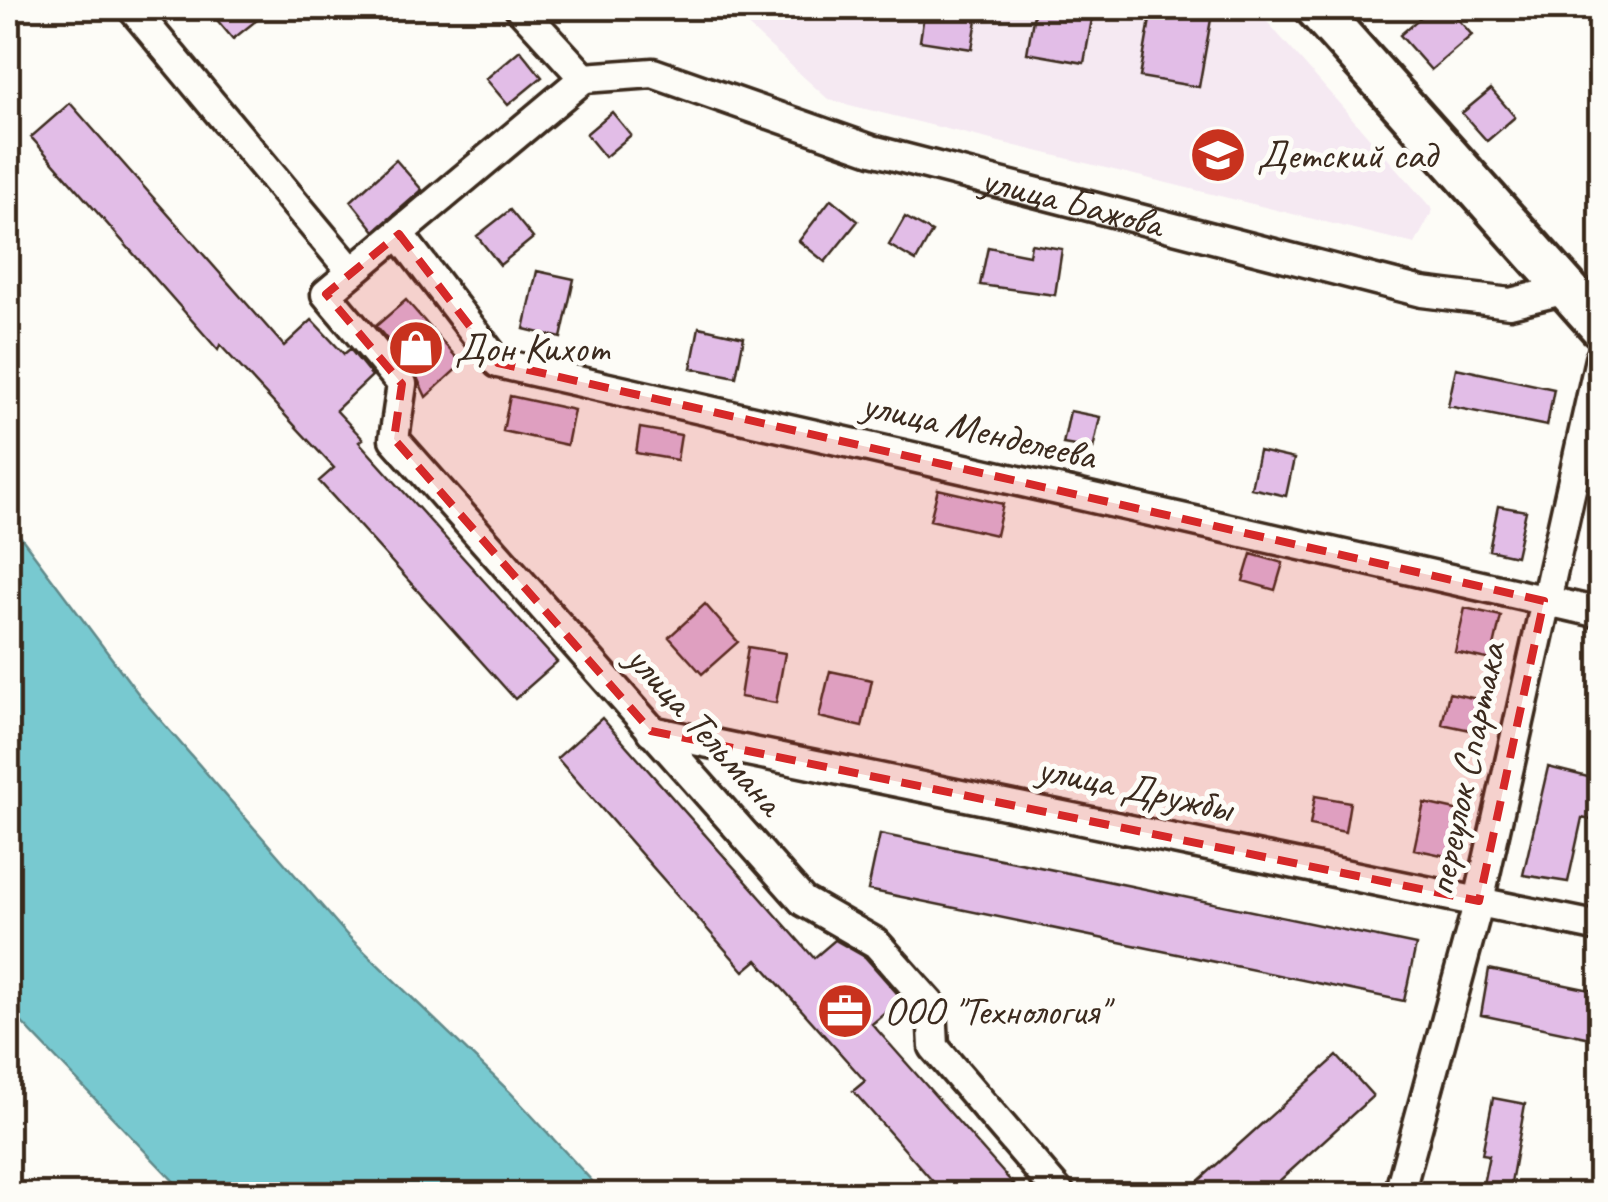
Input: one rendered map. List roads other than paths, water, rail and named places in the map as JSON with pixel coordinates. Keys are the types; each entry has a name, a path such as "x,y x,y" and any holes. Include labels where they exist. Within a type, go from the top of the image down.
{"main road":[{"path":"1316,8 1600,326"}],"street":[{"path":"132,8 352,272 584,78 520,8"},
{"name":"улица Бажова","path":"584,78 653,74 667,77 872,150 1422,292 1510,303 1567,290"},
{"name":"улица Менделеева","path":"399,234 498,363 1600,613"},
{"name":"улица Тельмана","path":"352,272 326,294 402,384 394,439 803,901 876,943 932,1006 934,1047 1060,1194"},
{"name":"переулок Спартака","path":"1398,1194 1479,902 1600,358"},
{"name":"улица Дружбы","path":"652,731 1600,928"}],"water":[{"path":"8,520 143,700 347,935 510,1092 604,1194 186,1194 8,1008"}],"place":[{"name":"Детский сад","path":"1218,155"},
{"name":"Дон Кихот","path":"416,348"},
{"name":"ООО \"Технология\"","path":"845,1011"}]}
